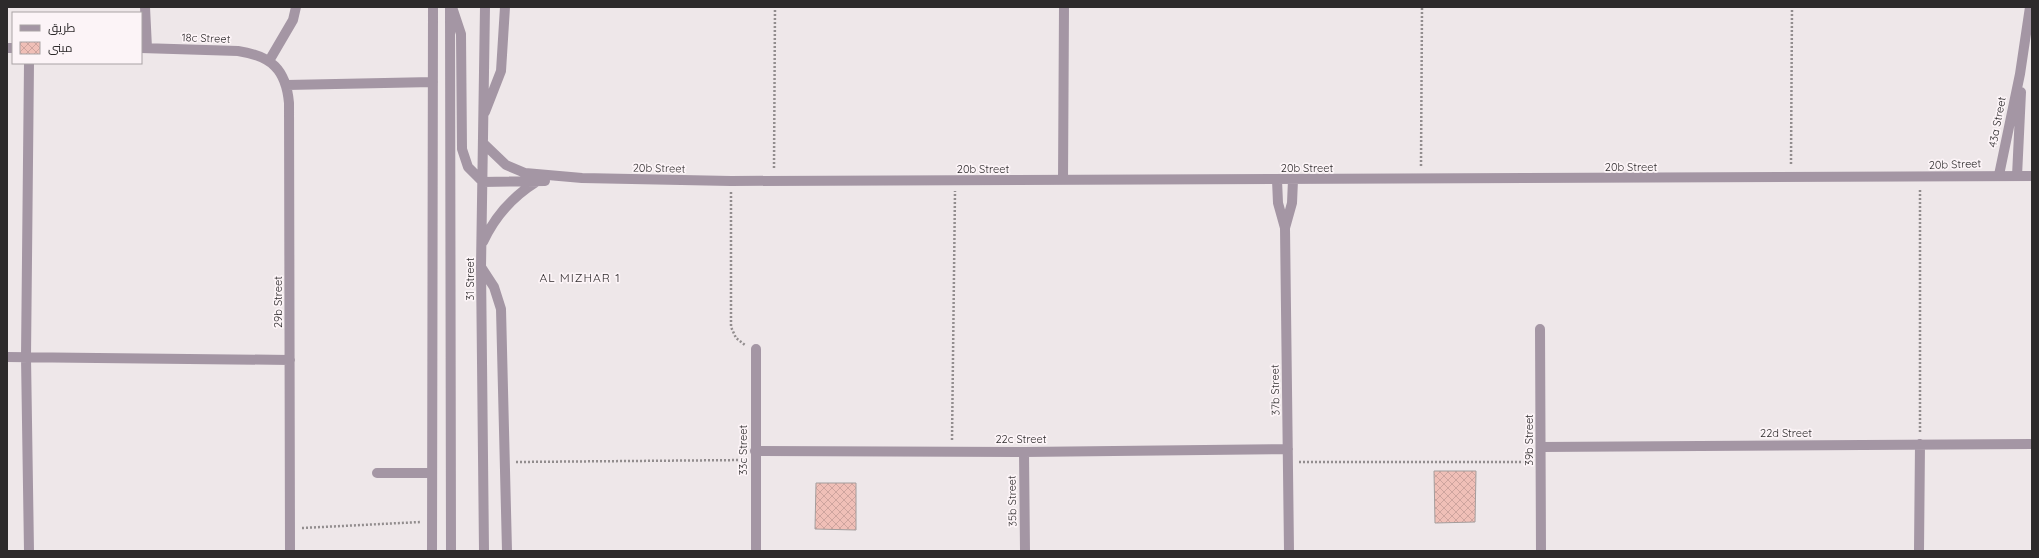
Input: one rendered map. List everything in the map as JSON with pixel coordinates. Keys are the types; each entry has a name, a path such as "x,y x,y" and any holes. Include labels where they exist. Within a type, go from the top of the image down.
{"street":[{"path":"144,48 145,7"},
{"path":"269,61 293,20 296,7"},
{"path":"432,551 433,7"},
{"path":"451,7 461,34 463,155 471,172 483,182"},
{"name":"31 Street","path":"451,7 451,551"},
{"name":"31 Street","path":"484,7 481,267 484,551"},
{"path":"483,117 501,71 505,7"},
{"path":"1063,180 1064,7"},
{"name":"43a Street","path":"1999,175 2020,74 2030,7"},
{"name":"18c Street","path":"144,48 238,51 254,54 269,61"},
{"name":"29b Street","path":"269,61 280,71 287,85 289,110 290,551"},
{"path":"29,64 26,356 29,551"},
{"name":"43a Street","path":"2017,176 2020,74"},
{"path":"287,85 433,82"},
{"name":"20b Street","path":"483,143 500,160 515,170 536,175 569,175 582,178"},
{"name":"20b Street","path":"483,182 558,181 582,178 731,181 955,181 1920,178 1999,175 2032,176"},
{"name":"37b Street","path":"1277,180 1278,203 1285,228 1289,551"},
{"name":"37b Street","path":"1285,228 1292,203 1293,180"},
{"path":"482,246 491,227 504,209 525,189 537,181"},
{"path":"481,267 494,287 501,309 507,551"},
{"name":"39b Street","path":"1540,329 1541,551"},
{"name":"33c Street","path":"756,349 756,551"},
{"path":"7,357 26,356 290,360"},
{"path":"1919,551 1920,444"},
{"name":"22d Street","path":"1541,447 2032,444"},
{"name":"22c Street","path":"755,456 952,450 1024,452 1288,449"},
{"name":"35b Street","path":"1024,452 1025,551"},
{"path":"377,473 432,473"}],"path":[{"path":"774,181 775,7"},
{"path":"1421,179 1422,7"},
{"path":"1791,178 1792,7"},
{"path":"1920,178 1920,444"},
{"path":"731,181 731,327 736,338 741,343 756,349"},
{"path":"952,450 955,181"},
{"path":"504,462 755,456"},
{"path":"1288,462 1541,462"},
{"path":"290,529 432,521"}],"building":[{"path":"1434,471 1476,471 1475,522 1435,523"},
{"path":"816,483 856,483 856,530 815,529"}],"district":[{"name":"AL MIZHAR 1","path":"580,277"}]}
